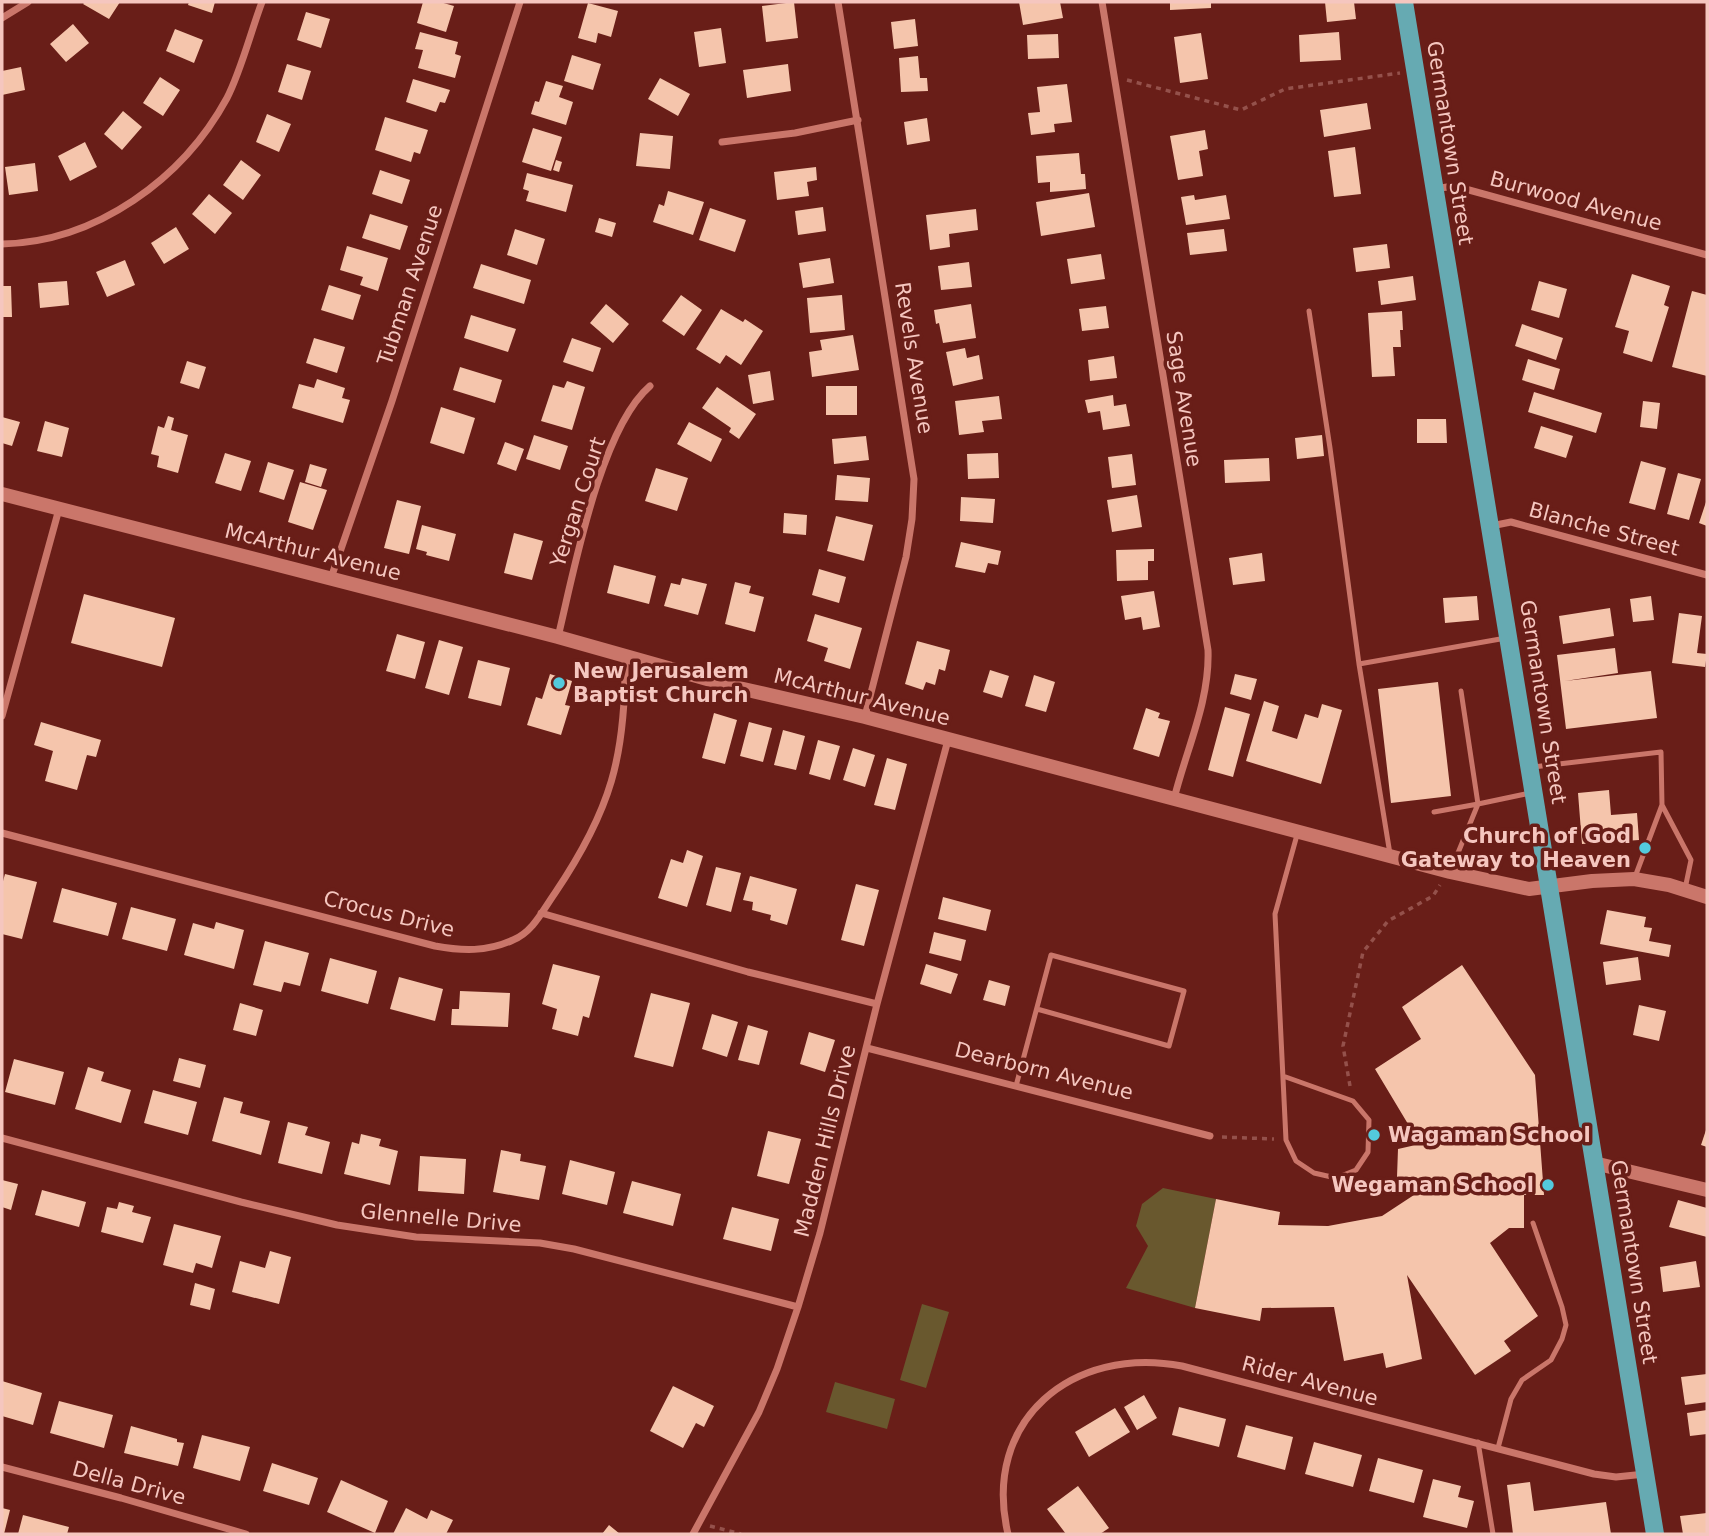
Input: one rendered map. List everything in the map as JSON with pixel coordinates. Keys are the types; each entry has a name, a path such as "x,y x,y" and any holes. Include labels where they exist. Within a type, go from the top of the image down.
{"main road":[{"name":"Germantown Street","path":"1404,2 1655,1534"}],"street":[{"path":"2,18 28,2"},
{"path":"2,244 46,238 83,226 138,198 176,166 194,147 228,96 262,2"},
{"name":"Tubman Avenue","path":"331,579 520,2"},
{"name":"Revels Avenue","path":"838,2 914,479 906,557 865,717"},
{"name":"Sage Avenue","path":"1102,2 1208,650 1206,679 1194,733 1174,800"},
{"path":"722,142 858,120"},
{"name":"Burwood Avenue","path":"1435,189 1447,187 1469,190 1707,255"},
{"name":"Yergan Court","path":"558,637 582,537 603,470 627,413 650,386"},
{"name":"McArthur Avenue","path":"2,494 1519,889 1634,879 1652,881 1707,897"},
{"path":"2,716 59,509"},
{"name":"Blanche Street","path":"1490,526 1511,522 1707,575"},
{"name":"Crocus Drive","path":"2,833 435,946 464,951 494,947 515,940 532,926 589,839 609,792 624,726 625,657"},
{"name":"Madden Hills Drive","path":"693,1534 759,1412 798,1307 820,1233 877,1004 948,740"},
{"path":"541,913 748,972 877,1004"},
{"name":"Dearborn Avenue","path":"867,1048 1210,1136"},
{"name":"Glennelle Drive","path":"2,1138 337,1225 416,1237 540,1244 574,1249 798,1307"},
{"path":"1594,1163 1707,1190"},
{"name":"Rider Avenue","path":"1008,1534 1002,1487 1007,1462 1028,1418 1052,1393 1082,1373 1104,1366 1135,1362 1182,1366 1594,1474 1616,1477 1645,1474"},
{"name":"Della Drive","path":"2,1467 246,1534"}],"lane":[{"path":"1309,311 1359,664 1390,857"},
{"path":"1359,664 1509,638"},
{"path":"1450,872 1478,804 1461,691"},
{"path":"1530,767 1661,752 1662,805 1634,879"},
{"path":"1434,812 1535,791"},
{"path":"1662,805 1691,860 1685,891"},
{"path":"1283,1076 1353,1101 1369,1120 1368,1152 1356,1170 1336,1178 1314,1173 1296,1161 1286,1139 1275,914 1298,833"},
{"path":"1016,1086 1051,955 1184,991 1169,1045 1037,1009"},
{"path":"1498,1448 1511,1399 1522,1380 1551,1360 1566,1325 1533,1223"},
{"path":"1478,1443 1493,1534"}],"path":[{"path":"1114,77 1241,110 1285,89 1416,71"},
{"path":"1353,1101 1343,1046 1363,952 1388,921 1433,896 1450,872"},
{"path":"1210,1136 1286,1139"},
{"path":"700,1524 741,1534"}],"shaded area":[{"path":"1163,1188 1216,1199 1195,1308 1126,1288 1148,1246 1136,1226 1142,1204"},
{"path":"922,1304 949,1312 926,1388 900,1380"},
{"path":"835,1382 895,1399 887,1429 826,1412"}],"building":[{"path":"120,2 109,19 83,4"},
{"path":"189,2 215,2 212,13 188,5"},
{"path":"423,2 440,2 454,6 446,32 417,23"},
{"path":"794,2 798,38 766,42 762,6"},
{"path":"1019,2 1060,2 1063,18 1023,25"},
{"path":"1170,2 1211,2 1211,8 1170,10"},
{"path":"1325,2 1354,2 1356,19 1327,22"},
{"path":"588,3 618,11 611,37 598,33 596,43 578,38"},
{"path":"306,12 330,19 321,48 297,40"},
{"path":"915,19 918,46 894,49 891,22"},
{"path":"73,24 89,43 66,62 50,44"},
{"path":"721,28 726,63 699,67 694,32"},
{"path":"175,29 203,40 194,63 166,51"},
{"path":"420,32 458,42 455,54 461,56 455,78 418,68 423,50 415,49"},
{"path":"1339,32 1341,60 1300,62 1299,35"},
{"path":"1201,33 1208,79 1180,83 1174,37"},
{"path":"1058,34 1059,58 1028,59 1027,35"},
{"path":"572,55 601,64 593,90 564,81"},
{"path":"918,56 920,78 927,78 928,91 901,92 899,58"},
{"path":"287,64 311,71 302,100 278,92"},
{"path":"788,64 791,91 747,98 743,70"},
{"path":"21,67 25,90 2,95 2,71"},
{"path":"160,77 180,90 163,116 143,103"},
{"path":"660,78 690,94 678,116 648,99"},
{"path":"413,79 450,90 445,103 440,102 436,112 406,102"},
{"path":"546,81 563,86 559,97 573,102 566,125 531,114 535,101 539,102"},
{"path":"1067,84 1072,122 1054,124 1055,132 1031,135 1028,113 1040,112 1037,87"},
{"path":"1367,103 1371,129 1324,137 1320,110"},
{"path":"123,111 142,127 122,150 104,134"},
{"path":"267,114 291,124 279,152 256,142"},
{"path":"385,117 428,130 420,154 414,152 411,162 375,150"},
{"path":"927,118 930,141 907,145 904,122"},
{"path":"533,128 562,137 551,171 522,162"},
{"path":"1205,130 1208,149 1199,151 1203,176 1178,180 1170,136"},
{"path":"640,133 673,136 670,169 636,166"},
{"path":"85,142 97,167 70,181 58,156"},
{"path":"1355,147 1361,194 1334,197 1328,151"},
{"path":"1079,153 1086,189 1050,192 1050,182 1038,183 1036,156"},
{"path":"241,160 261,175 243,200 223,185"},
{"path":"556,160 562,162 559,172 553,170"},
{"path":"35,163 38,191 9,195 5,167"},
{"path":"816,167 817,180 807,182 809,196 777,200 774,172"},
{"path":"380,170 410,180 402,204 372,194"},
{"path":"527,173 573,185 566,212 526,201 529,191 523,189"},
{"path":"668,191 704,202 693,235 653,222 659,204 664,206"},
{"path":"1089,193 1095,227 1041,236 1036,202"},
{"path":"209,194 232,213 215,234 192,214"},
{"path":"1194,195 1195,200 1226,195 1230,219 1186,225 1181,197"},
{"path":"823,207 826,231 798,235 795,211"},
{"path":"710,208 746,220 735,252 699,240"},
{"path":"976,209 978,230 949,234 950,247 930,250 926,215"},
{"path":"370,214 408,226 400,250 362,238"},
{"path":"599,218 616,223 612,237 595,232"},
{"path":"176,227 189,249 164,264 151,243"},
{"path":"515,229 545,239 537,265 507,255"},
{"path":"1224,229 1227,251 1190,255 1187,233"},
{"path":"1387,244 1390,268 1356,272 1353,248"},
{"path":"347,246 388,258 378,291 360,285 363,277 340,270"},
{"path":"1101,254 1105,279 1071,284 1067,259"},
{"path":"830,258 834,283 803,288 799,263"},
{"path":"125,260 135,285 107,297 96,272"},
{"path":"969,262 972,287 941,290 938,266"},
{"path":"481,264 531,280 524,304 473,288"},
{"path":"1632,274 1670,286 1664,305 1669,307 1652,362 1623,353 1629,331 1615,327"},
{"path":"1413,276 1416,300 1381,305 1378,281"},
{"path":"67,281 69,305 40,308 38,283"},
{"path":"1539,281 1567,289 1559,318 1531,310"},
{"path":"329,285 361,295 353,320 321,310"},
{"path":"2,286 11,286 12,317 2,317"},
{"path":"1692,291 1707,295 1707,376 1672,367"},
{"path":"681,295 702,310 684,336 662,321"},
{"path":"842,295 845,330 810,333 807,298"},
{"path":"606,304 629,324 613,343 590,323"},
{"path":"971,304 976,338 943,343 934,310"},
{"path":"1106,306 1109,328 1082,331 1079,309"},
{"path":"721,309 743,322 745,319 763,331 741,365 726,355 720,364 696,349"},
{"path":"1402,311 1401,347 1393,347 1395,376 1372,377 1368,313"},
{"path":"471,315 516,329 508,352 464,338"},
{"path":"1522,324 1563,338 1556,360 1515,346"},
{"path":"853,335 859,370 812,377 809,352 822,350 820,340"},
{"path":"314,338 345,347 337,373 306,363"},
{"path":"572,338 601,348 593,372 563,362"},
{"path":"965,348 967,358 979,355 983,379 953,386 946,352"},
{"path":"1114,356 1117,378 1090,381 1088,360"},
{"path":"1528,359 1560,369 1554,390 1522,380"},
{"path":"187,361 206,367 199,389 180,383"},
{"path":"460,367 502,380 495,403 453,390"},
{"path":"770,371 774,400 753,404 748,375"},
{"path":"317,379 345,388 342,398 350,400 343,423 292,408 299,384 314,388"},
{"path":"567,381 585,387 572,430 541,421 553,385 564,388"},
{"path":"826,386 857,386 857,415 826,415"},
{"path":"717,387 756,414 739,439 729,432 731,428 702,408"},
{"path":"1534,392 1602,413 1596,433 1528,412"},
{"path":"1113,395 1114,406 1126,404 1130,426 1103,430 1100,411 1088,413 1085,400"},
{"path":"999,396 1002,419 982,421 984,432 959,435 955,401"},
{"path":"1643,401 1660,403 1657,429 1640,427"},
{"path":"441,407 475,418 464,454 430,443"},
{"path":"168,416 174,418 171,430 188,435 178,473 157,467 159,456 151,454 158,426 164,428"},
{"path":"2,417 20,422 12,446 2,443"},
{"path":"1417,419 1446,419 1447,443 1417,443"},
{"path":"45,421 69,428 62,457 37,451"},
{"path":"689,422 722,439 711,462 677,444"},
{"path":"1541,426 1573,436 1566,458 1534,448"},
{"path":"534,435 568,446 560,470 526,459"},
{"path":"1322,435 1324,456 1297,459 1295,438"},
{"path":"866,436 869,460 834,464 832,439"},
{"path":"505,442 524,449 516,471 497,464"},
{"path":"225,453 251,461 241,491 215,483"},
{"path":"998,453 999,478 968,479 967,454"},
{"path":"1132,454 1136,485 1112,488 1108,457"},
{"path":"1269,458 1270,481 1225,483 1224,460"},
{"path":"1641,461 1666,468 1655,510 1629,503"},
{"path":"268,462 294,470 284,500 259,492"},
{"path":"310,464 327,469 321,487 305,482"},
{"path":"656,468 688,478 677,511 645,501"},
{"path":"1678,473 1701,479 1689,520 1667,514"},
{"path":"837,475 870,478 868,502 835,500"},
{"path":"300,482 327,490 313,530 288,522"},
{"path":"1137,495 1142,527 1112,532 1107,500"},
{"path":"961,497 995,499 993,523 960,521"},
{"path":"1707,499 1707,526 1699,523"},
{"path":"397,500 421,506 409,554 384,548"},
{"path":"784,513 807,515 806,535 783,533"},
{"path":"836,516 873,525 864,561 827,551"},
{"path":"422,525 456,534 449,561 426,555 427,552 416,549"},
{"path":"514,533 543,541 532,580 504,573"},
{"path":"961,542 1001,551 998,565 988,563 985,573 955,567"},
{"path":"1154,549 1154,561 1148,561 1148,580 1117,581 1116,550"},
{"path":"1262,553 1265,581 1233,585 1229,558"},
{"path":"614,565 656,576 649,604 607,593"},
{"path":"819,569 846,577 839,603 812,595"},
{"path":"682,578 707,584 698,615 664,606 671,583 680,585"},
{"path":"735,582 751,586 749,593 764,597 755,632 725,624"},
{"path":"1154,591 1160,627 1143,630 1141,617 1125,620 1121,596"},
{"path":"84,594 175,618 162,667 71,643"},
{"path":"1477,596 1479,620 1445,623 1443,598"},
{"path":"1651,596 1654,620 1633,622 1630,599"},
{"path":"1610,608 1614,636 1563,644 1559,616"},
{"path":"1679,613 1702,616 1697,653 1707,654 1705,667 1672,663"},
{"path":"815,614 862,628 850,669 824,661 828,648 807,641"},
{"path":"397,634 425,642 415,679 386,671"},
{"path":"439,640 463,647 449,695 425,688"},
{"path":"917,641 950,650 945,671 939,669 935,685 926,682 923,690 905,684"},
{"path":"1615,648 1618,673 1565,681 1651,671 1657,718 1566,729 1557,655"},
{"path":"478,660 510,668 501,706 468,698"},
{"path":"990,670 1009,676 1002,698 983,692"},
{"path":"550,674 572,681 565,705 570,706 561,735 527,725 536,697 542,699"},
{"path":"1235,674 1257,679 1251,700 1230,694"},
{"path":"1034,675 1055,682 1046,712 1025,706"},
{"path":"1438,682 1451,796 1391,803 1378,689"},
{"path":"1264,701 1279,706 1272,731 1297,739 1305,714 1318,718 1322,704 1342,710 1321,784 1246,761"},
{"path":"1225,707 1250,714 1233,777 1208,770"},
{"path":"1146,708 1160,713 1158,718 1170,721 1159,757 1133,749"},
{"path":"714,713 737,720 725,764 702,758"},
{"path":"41,722 101,740 96,757 87,755 77,790 45,781 53,751 34,745"},
{"path":"749,722 772,728 763,762 740,756"},
{"path":"783,730 805,736 796,770 774,765"},
{"path":"818,740 840,746 830,780 809,774"},
{"path":"853,748 875,755 865,787 843,780"},
{"path":"887,758 907,764 895,810 874,805"},
{"path":"1609,790 1611,815 1637,813 1639,840 1582,844 1578,793"},
{"path":"687,850 703,856 687,907 658,898 671,859 683,863"},
{"path":"716,867 741,873 731,912 706,905"},
{"path":"5,874 37,882 22,939 2,934 2,885"},
{"path":"750,876 797,889 787,925 770,920 771,915 752,910 753,902 743,900"},
{"path":"856,884 879,890 864,946 841,940"},
{"path":"62,888 117,903 108,936 53,922"},
{"path":"943,897 991,910 986,931 938,919"},
{"path":"131,907 176,919 167,951 122,939"},
{"path":"1607,910 1646,917 1644,927 1652,928 1649,941 1671,945 1669,957 1600,944"},
{"path":"216,922 244,930 234,969 184,955 193,923 214,929"},
{"path":"934,932 966,940 961,961 929,953"},
{"path":"265,941 309,953 300,986 284,982 281,992 253,985"},
{"path":"1638,957 1641,980 1606,985 1603,962"},
{"path":"330,958 377,971 368,1004 321,991"},
{"path":"553,964 600,976 589,1018 583,1016 578,1036 552,1029 557,1009 542,1004"},
{"path":"926,964 958,974 951,994 920,984"},
{"path":"1462,965 1535,1075 1544,1195 1524,1195 1524,1228 1509,1228 1490,1243 1538,1316 1504,1341 1511,1351 1475,1375 1407,1275 1422,1359 1386,1368 1383,1353 1344,1361 1334,1307 1262,1308 1260,1321 1195,1308 1216,1199 1280,1212 1278,1225 1328,1226 1382,1216 1417,1193 1415,1177 1397,1177 1398,1149 1420,1144 1375,1069 1421,1039 1402,1007"},
{"path":"399,977 443,989 435,1021 390,1009"},
{"path":"989,980 1010,986 1005,1006 983,1000"},
{"path":"460,991 510,993 508,1027 451,1025 452,1009 459,1009"},
{"path":"651,993 690,1003 673,1067 634,1057"},
{"path":"240,1003 263,1010 256,1036 233,1030"},
{"path":"1639,1005 1666,1011 1659,1041 1633,1035"},
{"path":"712,1014 738,1022 727,1057 702,1049"},
{"path":"748,1025 768,1031 759,1065 738,1060"},
{"path":"809,1032 835,1040 825,1072 800,1064"},
{"path":"179,1058 206,1065 200,1088 173,1081"},
{"path":"14,1059 64,1072 55,1105 5,1092"},
{"path":"88,1067 104,1072 101,1081 131,1090 121,1123 75,1109"},
{"path":"153,1090 197,1102 188,1135 144,1123"},
{"path":"224,1097 243,1102 240,1113 270,1121 261,1155 212,1141"},
{"path":"288,1122 308,1127 305,1135 330,1142 322,1174 278,1163"},
{"path":"1707,1127 1707,1147 1701,1145"},
{"path":"768,1131 801,1139 789,1184 757,1176"},
{"path":"361,1134 381,1139 379,1146 398,1151 390,1185 344,1174 352,1142 359,1144"},
{"path":"501,1150 521,1154 520,1161 546,1166 539,1200 493,1192"},
{"path":"420,1156 466,1159 464,1194 418,1191"},
{"path":"570,1160 615,1172 607,1205 562,1194"},
{"path":"2,1180 18,1184 11,1210 2,1207"},
{"path":"632,1181 681,1194 673,1226 623,1213"},
{"path":"42,1190 86,1202 79,1227 35,1215"},
{"path":"1678,1200 1707,1208 1707,1237 1669,1227"},
{"path":"119,1202 134,1206 132,1212 151,1217 143,1243 101,1232 107,1207 117,1209"},
{"path":"732,1207 779,1219 771,1251 723,1239"},
{"path":"174,1224 221,1236 212,1268 196,1263 193,1273 163,1265"},
{"path":"270,1251 291,1257 279,1304 232,1292 240,1261 265,1268"},
{"path":"1696,1261 1700,1287 1663,1292 1660,1267"},
{"path":"195,1283 215,1289 210,1310 190,1305"},
{"path":"1707,1374 1707,1402 1685,1405 1681,1377"},
{"path":"2,1381 42,1393 33,1425 2,1416"},
{"path":"673,1386 714,1406 704,1427 696,1423 683,1448 650,1431"},
{"path":"1144,1395 1157,1418 1137,1430 1124,1407"},
{"path":"59,1401 113,1415 104,1448 50,1433"},
{"path":"1179,1407 1226,1419 1219,1447 1172,1435"},
{"path":"1115,1408 1130,1432 1089,1457 1075,1432"},
{"path":"1707,1410 1707,1434 1690,1436 1687,1413"},
{"path":"1246,1425 1293,1437 1285,1470 1237,1457"},
{"path":"131,1426 184,1443 178,1466 124,1453"},
{"path":"202,1435 250,1447 240,1481 193,1468"},
{"path":"1314,1442 1362,1455 1353,1487 1305,1474"},
{"path":"1378,1458 1423,1470 1414,1503 1369,1491"},
{"path":"272,1463 318,1478 309,1505 263,1491"},
{"path":"1433,1479 1461,1486 1458,1497 1474,1501 1467,1528 1423,1517"},
{"path":"341,1480 388,1501 375,1533 327,1512"},
{"path":"1530,1482 1534,1511 1606,1502 1611,1534 1513,1534 1507,1485"},
{"path":"1078,1486 1109,1528 1100,1534 1066,1534 1047,1509"},
{"path":"2,1508 10,1510 4,1534 2,1534"},
{"path":"406,1508 427,1519 431,1510 453,1520 446,1534 393,1534"},
{"path":"1707,1513 1707,1534 1683,1534 1680,1516"},
{"path":"23,1515 69,1527 67,1534 18,1534"},
{"path":"609,1525 620,1534 602,1534"}],"place":[{"name":"New Jerusalem Baptist Church","path":"559,683"},
{"name":"Church of God Gateway to Heaven","path":"1645,848"},
{"name":"Wagaman School","path":"1374,1135"},
{"name":"Wegaman School","path":"1548,1185"}]}
